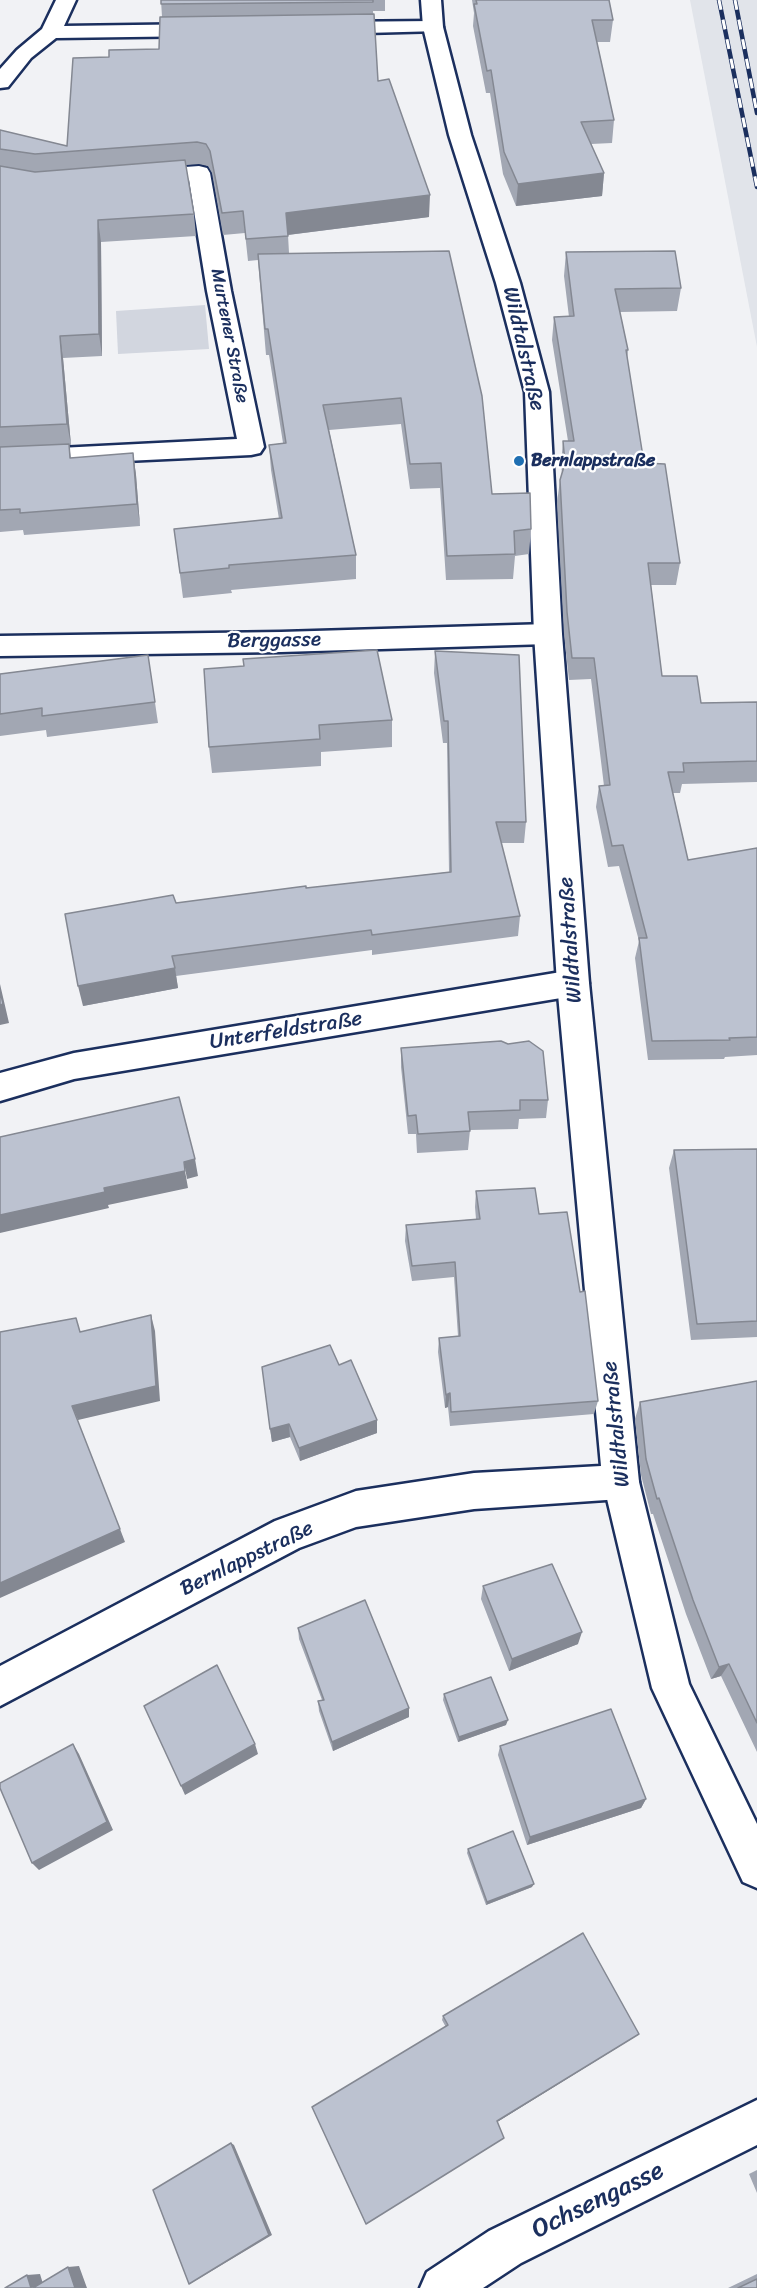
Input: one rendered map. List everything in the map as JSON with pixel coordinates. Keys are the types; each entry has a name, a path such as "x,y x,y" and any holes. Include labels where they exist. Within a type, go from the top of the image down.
{"street":[{"path":"0,82 24,54 51,32 66,0"},
{"name":"Wildtalstraße","path":"431,0 433,27 460,135 508,284 537,392 548,634 573,983 621,1482 671,1688 757,1868"},
{"path":"314,29 433,27"},
{"path":"51,32 230,29"},
{"name":"Murtener Straße","path":"0,459 251,447 219,291 199,173 119,179"},
{"name":"Berggasse","path":"0,646 280,642 548,634"},
{"name":"Unterfeldstraße","path":"0,1087 74,1066 573,983"},
{"name":"Bernlappstraße","path":"0,1687 288,1534 356,1509 474,1491 621,1482"},
{"name":"Ochsengasse","path":"443,2288 505,2247 757,2122"}],"shaded area":[{"path":"690,0 757,0 757,347"},
{"path":"205,305 209,349 118,354 116,311"}],"building":[{"path":"161,0 373,0 373,2 161,4"},
{"path":"476,0 609,0 613,20 592,20 614,120 581,122 604,173 518,184 504,152 491,70 487,71 474,4 477,4"},
{"path":"374,14 378,81 389,79 430,195 286,213 288,236 246,239 243,211 222,213 210,151 206,144 197,142 35,154 0,149 0,130 67,146 73,58 109,57 109,50 159,49 160,17"},
{"path":"185,160 194,214 98,220 99,334 60,336 67,424 0,427 0,166 35,172"},
{"path":"449,251 482,396 492,494 530,493 531,529 514,531 515,554 447,556 441,463 410,464 401,398 323,405 356,555 229,565 229,568 180,573 174,529 282,518 269,445 286,443 268,329 265,329 258,254"},
{"path":"675,251 681,288 615,289 628,350 626,350 644,463 665,464 680,563 648,563 662,676 697,676 701,703 757,702 757,761 683,763 684,772 668,772 688,860 757,848 757,1037 729,1038 730,1040 652,1041 639,938 647,938 623,845 612,846 599,786 610,785 594,658 572,658 567,612 560,480 565,463 563,441 574,441 554,317 574,316 566,252"},
{"path":"69,444 70,458 133,453 137,504 20,513 20,509 0,510 0,447"},
{"path":"377,650 392,720 319,725 320,739 209,747 204,669 244,666 243,659"},
{"path":"435,651 519,655 526,822 496,822 520,916 372,935 371,930 172,956 175,968 78,986 65,914 173,895 176,903 306,886 306,888 451,872 448,721 444,721"},
{"path":"148,655 155,702 42,716 42,708 0,714 0,674"},
{"path":"501,1041 508,1044 529,1041 543,1051 548,1100 520,1100 520,1110 468,1112 470,1131 418,1134 416,1115 408,1116 401,1048"},
{"path":"179,1097 195,1159 184,1162 185,1171 104,1188 105,1192 0,1215 0,1137"},
{"path":"757,1149 757,1321 697,1324 674,1150"},
{"path":"535,1188 539,1214 567,1212 580,1292 585,1291 598,1401 451,1412 450,1393 446,1395 439,1338 460,1336 455,1262 412,1266 406,1225 480,1219 476,1191"},
{"path":"151,1315 156,1386 72,1406 120,1529 0,1583 0,1332 76,1318 80,1332"},
{"path":"330,1345 339,1365 351,1360 377,1420 299,1448 289,1424 270,1429 262,1367"},
{"path":"757,1381 757,1723 729,1664 719,1667 693,1600 659,1498 657,1499 646,1459 640,1402"},
{"path":"552,1564 582,1632 512,1659 483,1586"},
{"path":"365,1600 409,1708 332,1742 318,1701 324,1700 298,1628"},
{"path":"217,1665 255,1744 181,1786 144,1706"},
{"path":"491,1677 508,1720 459,1737 444,1694"},
{"path":"611,1709 646,1799 530,1837 500,1746"},
{"path":"73,1744 107,1822 32,1863 0,1788 0,1783"},
{"path":"513,1831 534,1884 487,1902 468,1849"},
{"path":"583,1933 639,2034 497,2121 504,2138 366,2224 312,2107 448,2025 443,2016"},
{"path":"231,2143 269,2235 189,2284 153,2190"},
{"path":"68,2267 75,2288 33,2288"},
{"path":"27,2275 31,2288 5,2288"},
{"path":"757,2279 757,2288 738,2288"}],"railway":[{"path":"719,0 757,187"},
{"path":"735,0 757,113"}],"place":[{"name":"Bernlappstraße","path":"519,461"}]}
